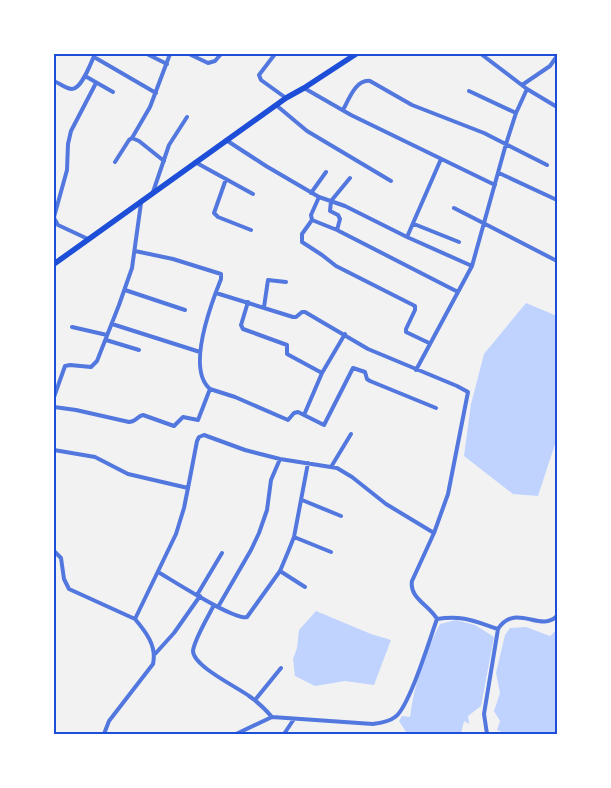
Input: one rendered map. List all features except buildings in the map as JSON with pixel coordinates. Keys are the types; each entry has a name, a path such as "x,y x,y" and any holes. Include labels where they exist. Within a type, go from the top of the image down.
{"main road":[{"path":"54,264 286,98 356,54"}],"street":[{"path":"147,54 167,64"},
{"path":"116,162 132,138 156,93 170,54"},
{"path":"189,54 208,63 215,61 221,54"},
{"path":"275,54 259,74 259,77 286,98"},
{"path":"481,54 526,89 557,107"},
{"path":"54,81 74,89 85,76 94,55 156,93"},
{"path":"522,85 550,66 557,56"},
{"path":"85,76 113,92"},
{"path":"343,110 358,85 366,80 370,81 412,105 506,144 547,165"},
{"path":"88,239 58,225 54,218 67,170 68,144 72,131 96,83"},
{"path":"304,88 343,110 495,185"},
{"path":"416,370 472,266 506,144 526,89"},
{"path":"469,91 516,113"},
{"path":"276,105 307,131 391,181"},
{"path":"153,192 172,140 187,117"},
{"path":"132,138 164,160"},
{"path":"226,140 311,193 472,266"},
{"path":"407,237 441,159"},
{"path":"195,162 254,194"},
{"path":"311,193 326,172"},
{"path":"499,172 557,200"},
{"path":"336,230 340,219 338,215 330,210 331,201 350,178"},
{"path":"226,179 214,213 251,230"},
{"path":"319,197 311,215 312,220 302,234 302,242 336,266 415,306 406,332 429,343"},
{"path":"54,397 65,366 94,366 107,338 125,290 135,251 140,203"},
{"path":"454,208 557,261"},
{"path":"312,220 336,230 458,292"},
{"path":"414,224 459,242"},
{"path":"135,251 173,259 221,274 222,279 216,293 200,352 200,373 204,384 210,389 235,397 288,420 295,412 324,425 353,368 364,372 370,381 436,408"},
{"path":"264,307 268,280 286,282"},
{"path":"125,290 185,310"},
{"path":"216,293 293,317 305,312 368,349 457,386 469,393 448,494 411,587 415,596 429,608 437,619"},
{"path":"248,302 241,325 243,329 287,345 288,354 322,373"},
{"path":"112,324 200,352"},
{"path":"72,327 139,350"},
{"path":"304,415 322,373 344,334"},
{"path":"54,407 129,422 134,422 143,415 174,426 183,417 198,420 210,389"},
{"path":"331,467 351,434"},
{"path":"135,619 176,534 184,508 197,441 201,435 280,459 331,467 352,477 386,504 434,533"},
{"path":"54,450 95,457 128,474 188,488"},
{"path":"272,717 255,700 206,668 195,657 193,651 216,606 251,550 259,533 267,510 271,480 280,459"},
{"path":"158,572 216,606 240,618 247,617 280,572 294,537 308,464"},
{"path":"302,500 341,516"},
{"path":"294,537 331,552"},
{"path":"54,551 62,558 64,579 69,589 135,619 149,638 155,654"},
{"path":"104,734 109,721 150,669 155,654 174,632 199,595 222,553"},
{"path":"280,572 305,587"},
{"path":"487,734 484,714 498,629 503,622 510,618 548,621 557,616"},
{"path":"437,619 458,617 498,629"},
{"path":"236,734 272,717 373,724 395,717 406,704 437,619"},
{"path":"255,700 281,668"},
{"path":"284,734 294,718"}],"water":[{"path":"526,303 557,316 557,438 538,496 513,494 464,456 471,404 484,354"},
{"path":"316,611 371,634 391,640 374,685 345,681 315,686 295,676 293,659 297,648 299,630"},
{"path":"456,620 475,625 494,637 481,706 468,716 469,724 464,721 461,734 404,734 406,732 399,721 402,716 410,717 417,681 425,657 440,624"},
{"path":"526,627 550,636 557,629 557,734 507,734 497,730 500,721 494,711 500,693 496,673 505,635 510,628"}]}
